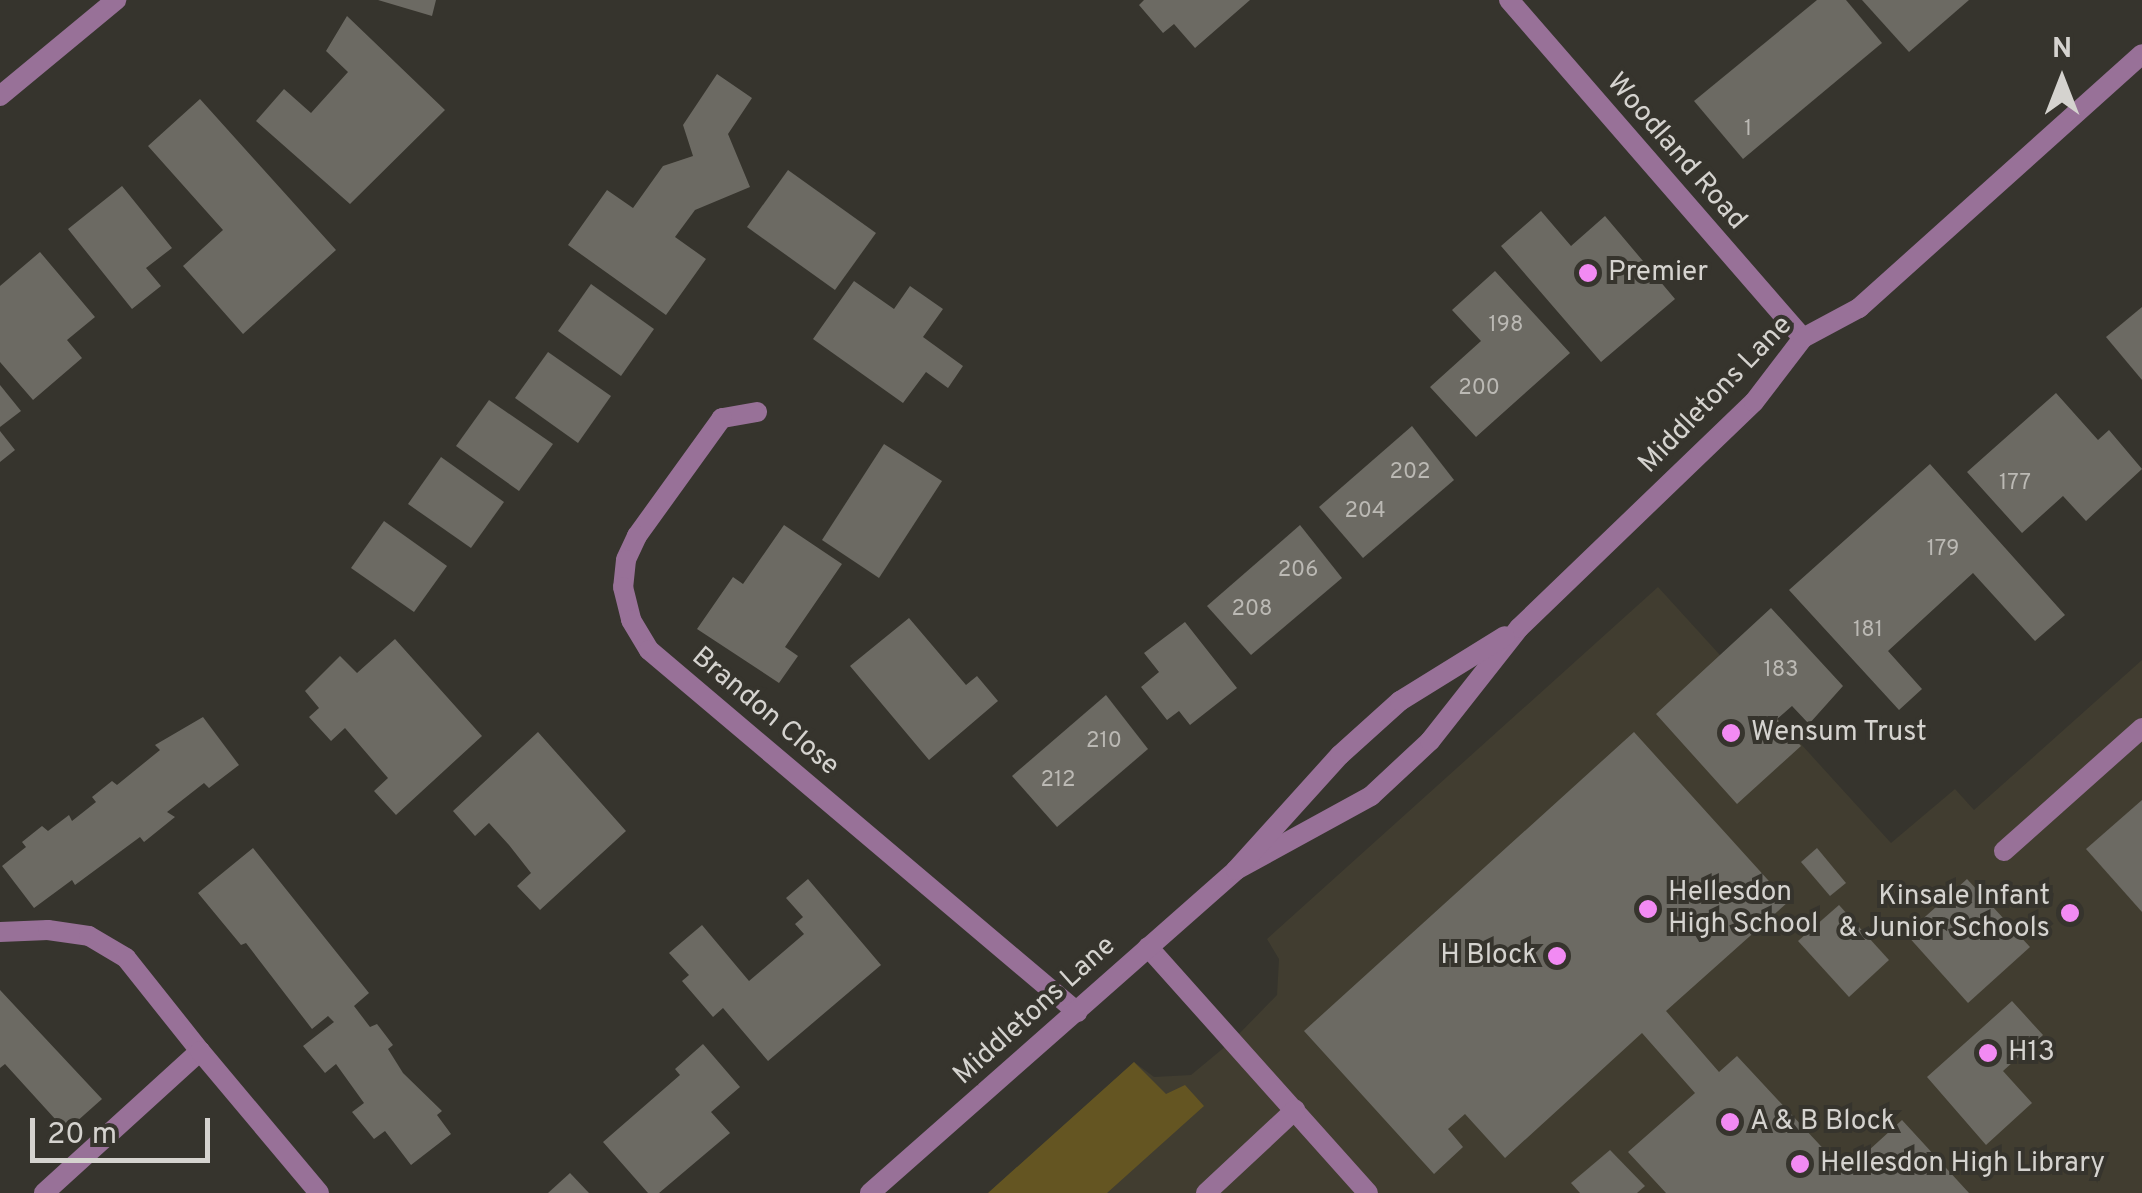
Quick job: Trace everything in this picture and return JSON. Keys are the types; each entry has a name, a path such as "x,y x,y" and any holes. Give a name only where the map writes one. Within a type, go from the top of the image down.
{"street":[{"path":"0,96 116,0"},
{"name":"Woodland Road","path":"1510,0 1803,338"},
{"name":"Middletons Lane","path":"1236,870 1371,796 1430,741 1519,628 1754,402 1803,338 1858,308 2142,54"},
{"name":"Brandon Close","path":"758,412 722,418 637,536 626,560 623,586 631,620 650,650 1077,1012"},
{"name":"Middletons Lane","path":"870,1193 1236,870 1340,755 1400,702 1519,628"},
{"path":"2004,851 2142,728"},
{"path":"0,932 48,930 89,936 126,958 319,1193"},
{"path":"1148,947 1368,1193"},
{"path":"44,1193 200,1051"},
{"path":"1206,1193 1294,1110"}],"shaded area":[{"name":"Hellesdon High School","path":"1658,587 1891,843 1955,789 1974,810 2142,660 2142,1193 988,1193 1134,1062 1154,1077 1191,1075 1232,1041 1277,995 1279,959 1267,939"},
{"path":"1134,1062 1166,1094 1185,1085 1204,1106 1107,1193 988,1193"}],"building":[{"path":"378,0 436,0 432,16"},
{"path":"1144,0 1250,0 1195,48 1174,24 1163,33 1139,5"},
{"path":"1817,0 1846,0 1882,43 1743,159 1694,101"},
{"path":"1862,0 1969,0 1909,52"},
{"path":"347,16 445,110 350,204 256,121 284,89 311,113 348,72 326,51"},
{"path":"717,74 752,98 728,134 750,187 695,210 675,237 706,259 666,315 568,245 607,190 633,208 663,166 693,156 683,125"},
{"path":"200,99 336,250 243,334 183,266 223,230 148,146"},
{"path":"788,170 876,233 835,290 747,227"},
{"path":"122,186 172,248 146,268 161,286 132,309 68,229"},
{"name":"Premier","path":"1541,211 1571,246 1605,216 1675,299 1601,362 1501,246"},
{"path":"40,252 95,317 67,340 82,358 33,400 0,362 0,286"},
{"path":"1495,271 1570,353 1476,437 1430,387 1481,341 1452,310"},
{"path":"854,281 894,309 910,286 943,309 923,337 963,366 948,388 926,372 903,403 813,339"},
{"path":"591,284 654,329 621,376 558,331"},
{"path":"2142,307 2142,380 2106,337"},
{"path":"548,352 611,396 578,443 515,398"},
{"path":"0,385 21,411 0,427"},
{"path":"2056,393 2098,440 2109,430 2142,469 2086,521 2063,496 2022,533 1967,472"},
{"path":"489,400 553,444 519,491 456,446"},
{"path":"1412,426 1454,480 1363,558 1319,507"},
{"path":"0,431 15,450 0,462"},
{"path":"884,444 942,481 879,578 822,540"},
{"path":"441,457 504,502 471,548 408,504"},
{"path":"1930,464 2065,615 2035,641 1973,573 1888,651 1922,689 1899,710 1789,590"},
{"path":"384,521 447,566 414,612 351,568"},
{"path":"784,525 842,564 785,647 798,656 779,683 697,629 733,577 743,584"},
{"path":"1300,525 1342,578 1251,655 1207,606"},
{"path":"1771,608 1843,686 1809,724 1792,706 1777,719 1801,746 1737,804 1656,714"},
{"path":"909,618 966,685 977,676 998,701 929,760 850,666"},
{"path":"1185,622 1237,688 1190,725 1179,711 1167,720 1141,687 1159,672 1144,653"},
{"path":"395,639 482,736 396,815 374,791 388,778 345,728 331,741 309,717 319,708 305,691 340,656 357,673"},
{"path":"1106,695 1148,749 1057,827 1012,776"},
{"path":"203,717 239,765 209,788 204,783 167,812 175,817 144,842 140,837 75,885 72,880 34,908 2,866 26,847 22,842 42,826 48,831 69,815 72,821 96,802 92,797 112,781 117,785 160,750 155,745"},
{"path":"538,732 626,831 540,910 517,886 531,873 509,845 489,823 475,836 453,811"},
{"name":"H Block","path":"1634,732 1788,902 1666,1011 1719,1072 1737,1056 1845,1172 1902,1120 1969,1193 1666,1193 1628,1152 1695,1093 1642,1033 1505,1158 1465,1114 1448,1129 1463,1147 1434,1174 1304,1031"},
{"path":"2142,800 2142,912 2086,849"},
{"path":"253,848 369,993 354,1006 370,1027 377,1024 393,1045 388,1049 403,1073 442,1111 437,1115 451,1134 411,1165 385,1131 374,1139 352,1112 364,1103 336,1064 325,1073 303,1046 334,1022 328,1016 312,1029 246,943 241,945 198,893"},
{"path":"1817,848 1846,883 1830,896 1801,862"},
{"path":"808,879 881,965 768,1061 723,1008 713,1017 682,981 689,975 669,953 702,925 749,981 804,934 795,924 803,917 786,898"},
{"path":"1967,879 2030,947 1968,1003 1906,934"},
{"path":"1839,905 1889,960 1849,997 1798,941"},
{"path":"0,990 102,1099 66,1131 5,1064 0,1068"},
{"name":"H13","path":"2012,1001 2043,1035 2003,1071 2032,1103 1986,1145 1927,1077"},
{"path":"703,1044 740,1087 711,1112 730,1133 659,1193 648,1193 603,1142 680,1075 675,1069"},
{"path":"1610,1150 1645,1186 1637,1193 1580,1193 1571,1183"},
{"path":"570,1173 589,1193 548,1193"}],"place":[{"name":"Premier","path":"1588,273"},
{"name":"Wensum Trust","path":"1731,733"},
{"name":"Hellesdon High School","path":"1648,909"},
{"name":"Kinsale Infant & Junior Schools","path":"2070,913"},
{"name":"H Block","path":"1557,956"},
{"name":"H13","path":"1988,1053"},
{"name":"A & B Block","path":"1730,1122"},
{"name":"Hellesdon High Library","path":"1800,1164"}]}
